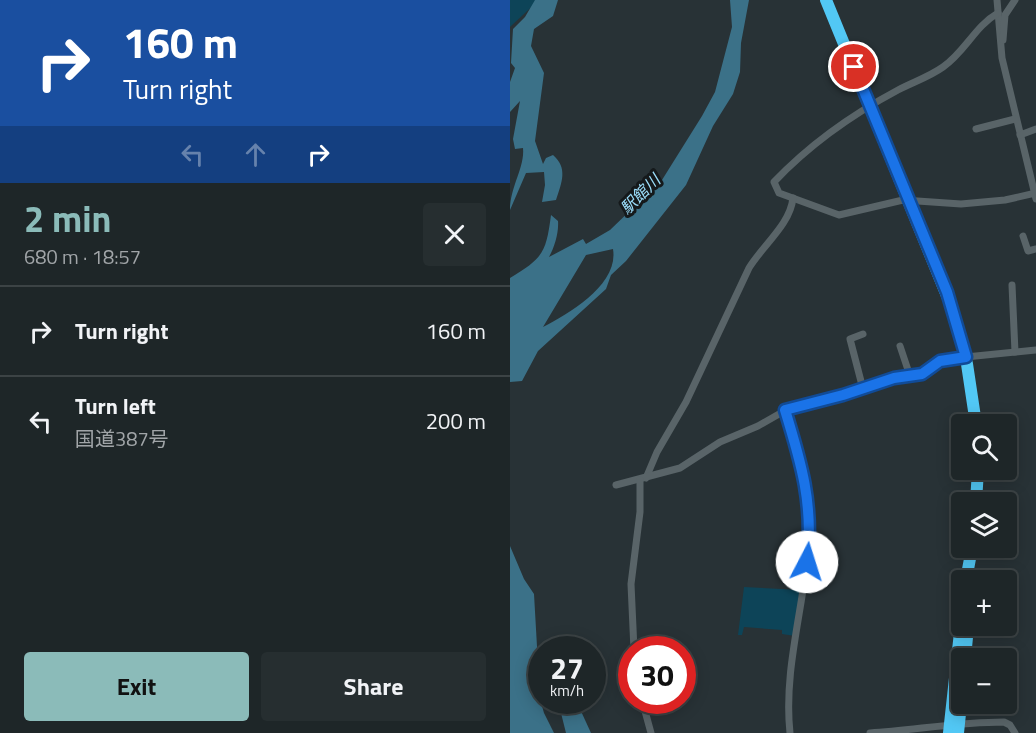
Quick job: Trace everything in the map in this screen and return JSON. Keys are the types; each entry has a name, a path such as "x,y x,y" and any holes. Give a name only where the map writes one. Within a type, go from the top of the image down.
{"highway":[{"path":"826,0 947,292 966,357 975,414"},
{"path":"954,728 960,636"}],"street":[{"path":"997,0 998,11 1002,57 1036,195 962,204 909,200 839,215 777,191 774,182 817,143 870,106 946,66 998,11"},
{"path":"1002,57 1005,15 1015,0"},
{"path":"976,129 1016,119"},
{"path":"1020,135 1036,129"},
{"path":"633,636 631,584 643,479 690,392 749,268 760,250 788,217 793,198"},
{"path":"1023,236 1028,251 1036,249"},
{"path":"1012,285 1015,352"},
{"path":"863,334 850,339 863,389"},
{"path":"900,346 910,376"},
{"path":"616,485 643,479 687,464 720,442 758,426 785,410 863,389 894,378 926,373 940,361 1036,351"},
{"path":"785,410 804,470 809,524 808,554 792,667 790,733"},
{"path":"646,714 651,733"},
{"path":"870,733 916,732 1004,722 1010,725 1014,733"}],"shaded area":[{"path":"510,0 539,0 510,27"},
{"path":"535,0 558,0 553,16 534,29 531,46 544,73 535,141 543,164 546,158 553,155 561,165 562,176 556,200 542,202 545,185 544,172 526,173 510,210 512,193 523,155 523,148 515,149 513,139 520,101 510,112 510,82 515,68 511,63 513,29 525,17"},
{"path":"730,0 749,0 741,43 740,72 733,94 713,126 686,185 626,261 611,275 606,289 538,351 522,381 510,382 510,278 530,265 541,253 545,246 551,215 558,221 558,226 556,240 549,257 583,239 586,244 610,230 662,180 715,92 732,27","holes":["613,249 613,262 601,285 590,296 566,314 543,327 586,255"]},
{"path":"510,546 524,579 534,594 536,636 528,636 528,714 544,714 554,733 510,733"},
{"path":"744,587 800,590 795,636 782,634 782,630 744,627 742,635 738,635"},
{"path":"561,714 582,714 591,733 566,733"}],"route":[{"path":"807,562 809,524 805,477 801,457 785,410 800,404 843,395 894,378 922,374 940,361 966,357 947,292 854,67"}],"water label":[{"name":"駅館川","path":"640,194"}]}
